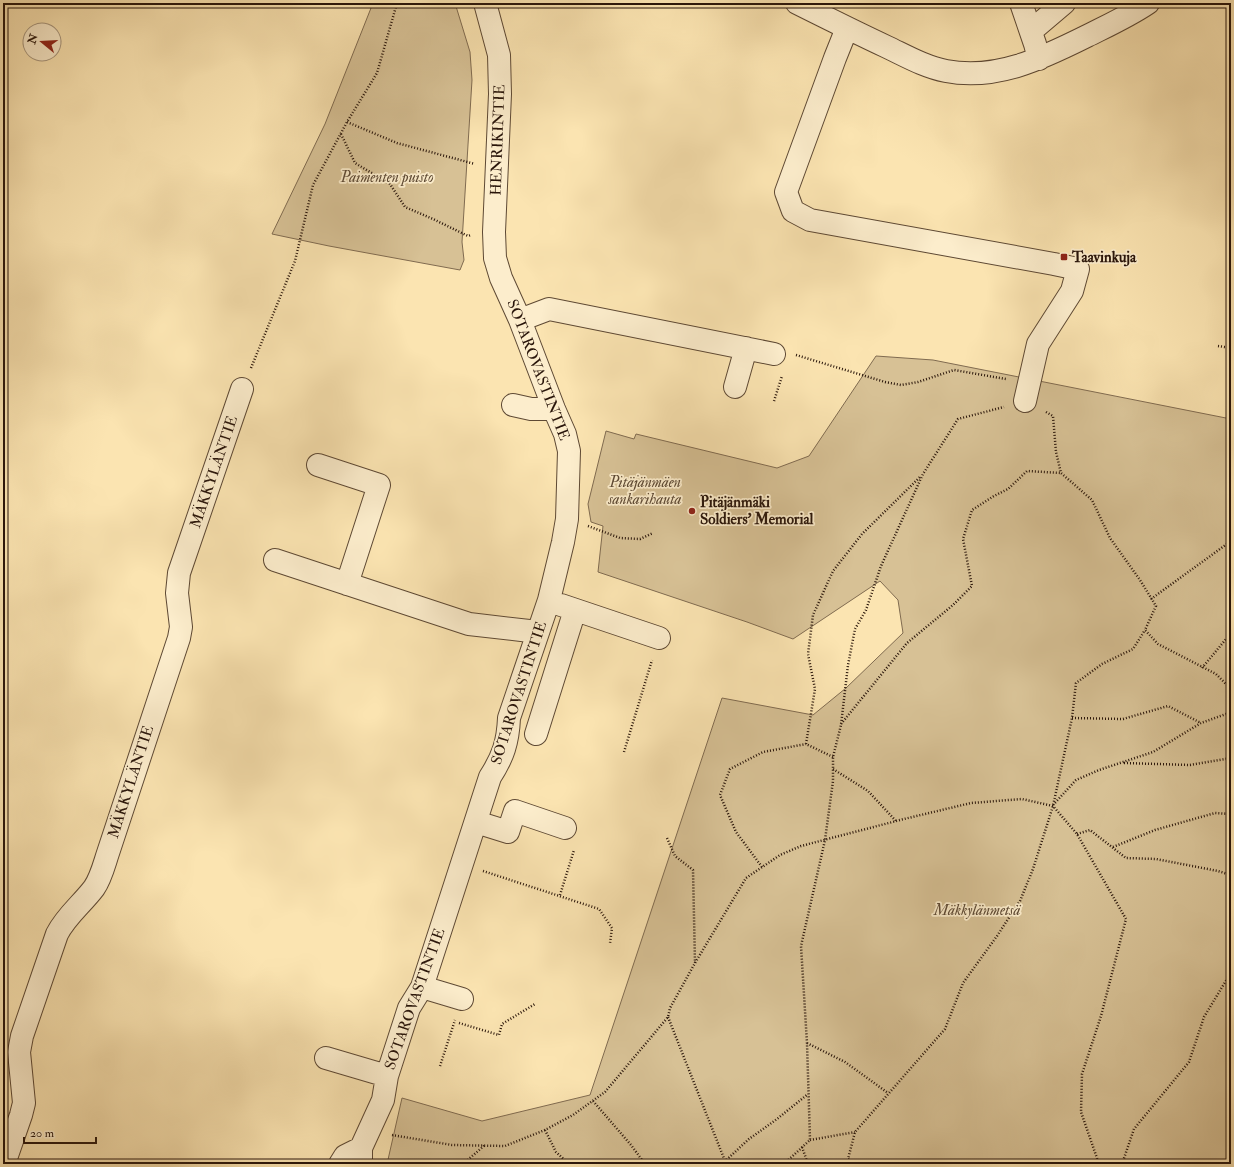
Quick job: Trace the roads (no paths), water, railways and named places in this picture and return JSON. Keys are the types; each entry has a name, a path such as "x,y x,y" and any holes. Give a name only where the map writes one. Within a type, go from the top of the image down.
{"street":[{"name":"HENRIKINTIE","path":"484,3 499,55 500,94 494,232 495,258 501,278"},
{"path":"798,3 910,58 946,71 977,73 1003,70 1027,64 1107,26 1148,3"},
{"path":"1021,3 1038,59"},
{"path":"1031,32 1064,3"},
{"path":"847,28 834,58 786,192 793,211 810,220 1078,269 1072,291 1038,344 1026,392"},
{"name":"SOTAROVASTINTIE","path":"364,1148 383,1100 387,1076 409,1008 422,987 490,777 500,761 508,735 509,718 549,600 567,519 569,451 565,434 520,320 501,278"},
{"path":"520,320 549,309 774,354"},
{"path":"735,387 746,348"},
{"name":"MÄKKYLÄNTIE","path":"4,1164 24,1104 19,1052 22,1036 57,934 63,923 94,888 106,860 179,638 181,626 177,593 179,573 242,389"},
{"path":"513,405 531,409 554,409"},
{"path":"318,465 379,485 347,584"},
{"path":"275,560 469,624 538,632"},
{"path":"549,600 659,638"},
{"path":"536,734 575,610"},
{"path":"476,822 508,832 515,810 570,836"},
{"path":"422,987 462,999"},
{"path":"326,1058 387,1076"},
{"path":"340,1164 345,1156 364,1148"}],"place":[{"name":"Taavinkuja","path":"1064,257"},
{"name":"Pitäjänmäki Soldiers' Memorial","path":"692,511"}],"park label":[{"name":"Paimenten puisto","path":"387,177"},
{"name":"Pitäjänmäen sankarihauta","path":"645,490"},
{"name":"Mäkkylänmetsä","path":"977,910"}]}
